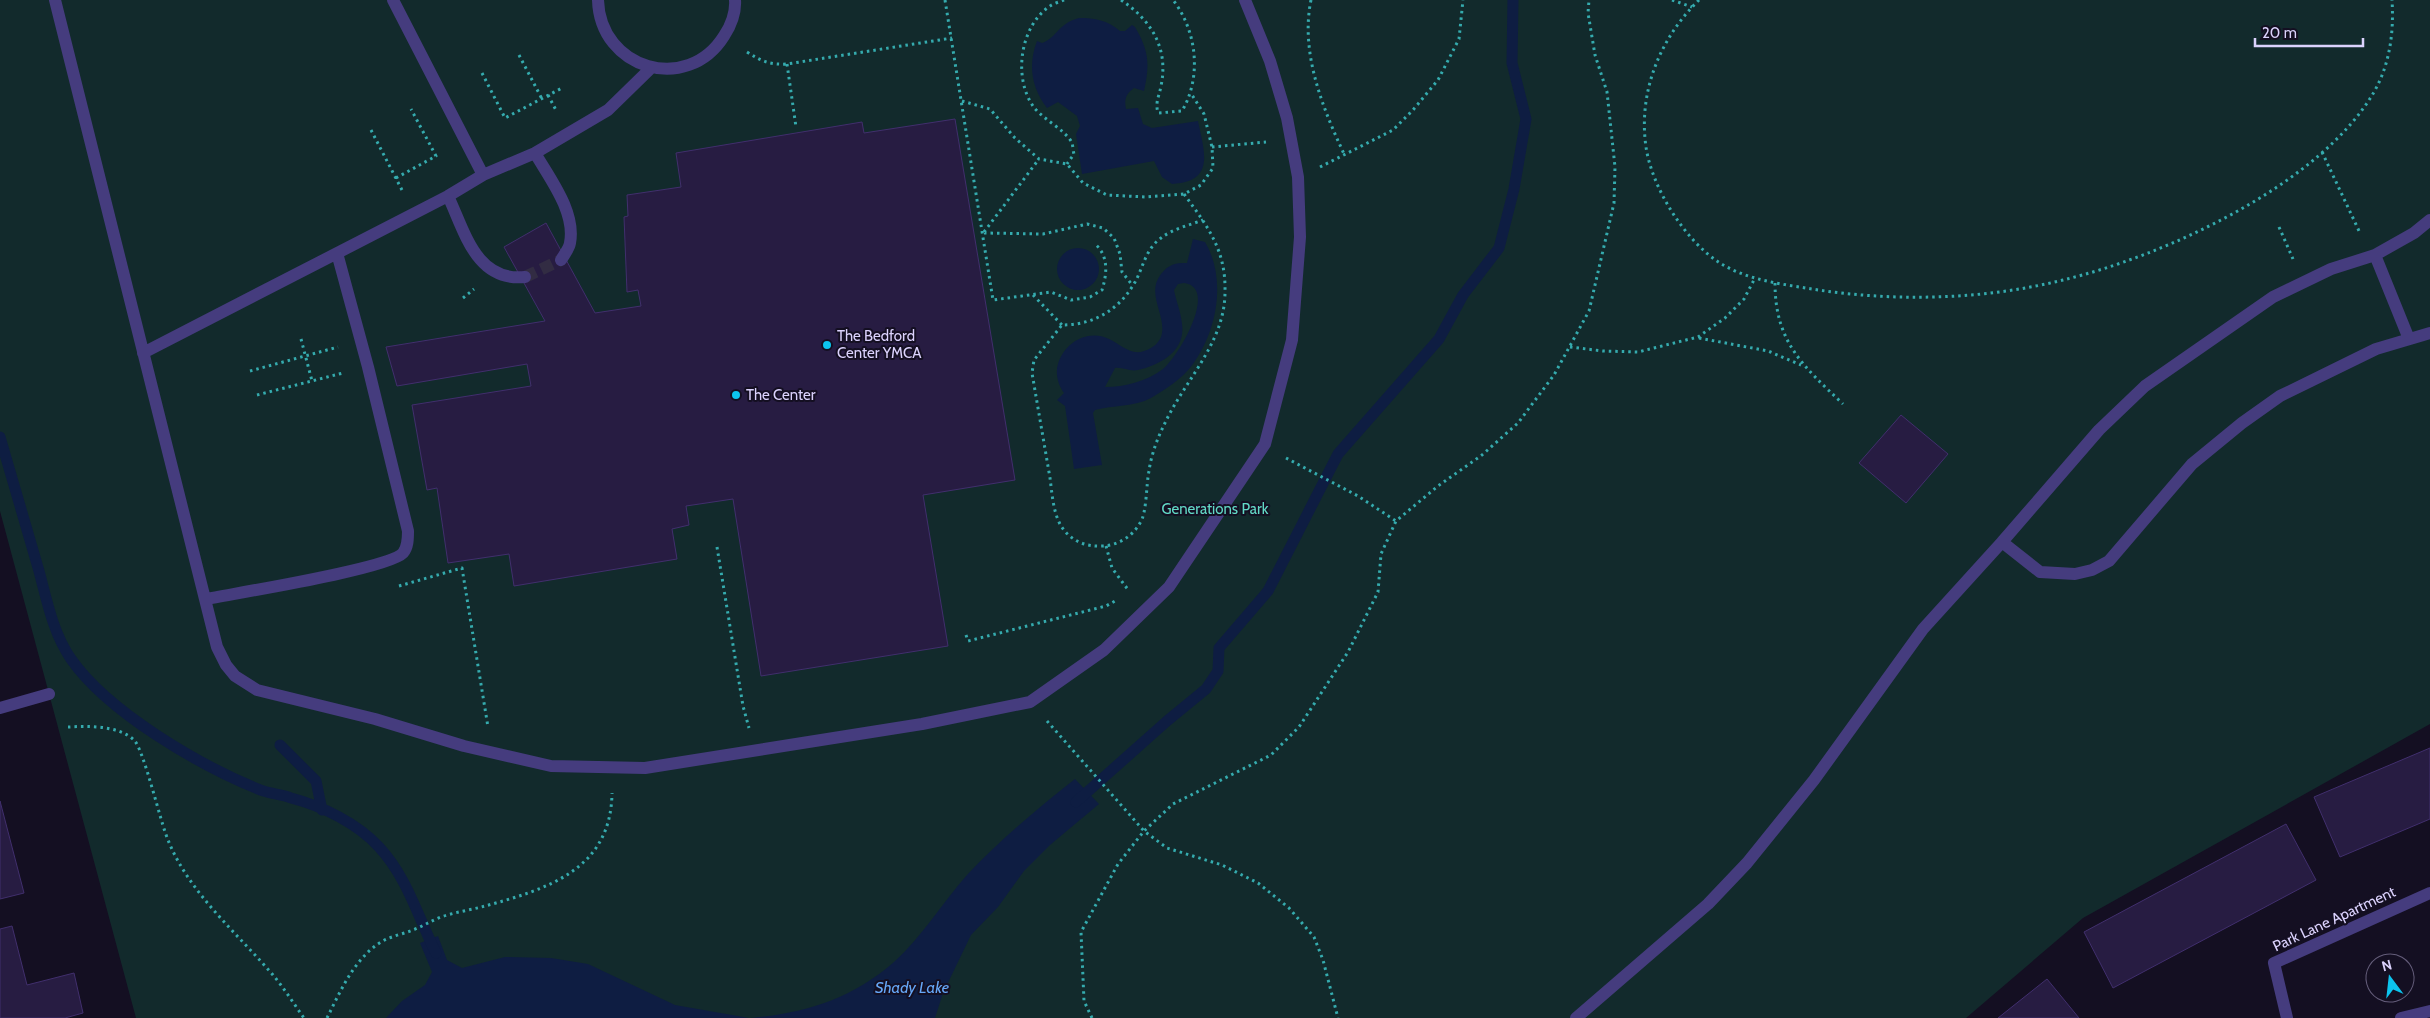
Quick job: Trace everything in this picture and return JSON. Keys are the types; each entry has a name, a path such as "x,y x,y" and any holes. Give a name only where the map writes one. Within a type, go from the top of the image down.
{"street":[{"path":"55,0 206,598 216,647 226,665 235,676 257,690 492,752 551,766 645,768 922,724 1030,702 1104,650 1169,587 1265,444 1292,340 1300,237 1298,177 1287,118 1270,61 1245,0"},
{"path":"393,0 483,175"},
{"path":"598,0 599,14 605,32 616,48 632,61 651,68 674,69 698,62 717,48 730,28 735,0"},
{"path":"144,353 448,196 483,175 535,153 608,110 651,68"},
{"path":"535,153 568,215 571,230 570,245 560,260"},
{"path":"448,196 478,258 489,270 503,276 514,278 526,277"},
{"path":"1576,1018 1701,910 1748,863 1814,780 1846,733 1923,629 2002,542 2099,430 2145,386 2273,297 2330,269 2375,255 2414,233 2430,220"},
{"path":"206,598 308,580 386,562 403,554 408,544 408,531 337,253"},
{"path":"2375,255 2409,339"},
{"path":"2002,542 2040,572 2075,574 2092,570 2108,561 2192,464 2242,422 2280,396 2376,349 2430,333"},
{"path":"0,708 49,694"},
{"name":"Park Lane Apartment","path":"2287,1018 2274,963 2430,893"},
{"path":"2401,1018 2430,1011"}],"path":[{"path":"945,0 984,233 993,300 1051,292 1071,300 1090,297 1102,290 1107,276 1105,259 1095,244"},
{"path":"1064,0 1050,6 1032,24 1023,47 1022,70 1025,90 1033,106 1072,142 1074,154 1067,164"},
{"path":"1121,0 1139,12 1154,30 1162,57 1162,86 1156,103 1158,113 1182,112 1192,95 1194,47 1189,29 1173,0"},
{"path":"1311,0 1309,13 1310,44 1317,82 1325,112 1345,156"},
{"path":"1298,177 1345,156 1367,142 1393,130 1414,110 1438,80 1459,39 1463,0"},
{"path":"1092,1018 1084,1001 1082,932 1118,864 1144,831 1173,804 1271,755 1298,727 1348,652 1378,592 1381,554 1396,521 1438,486 1482,455 1518,423 1554,375 1589,310 1614,203 1615,167 1607,92 1595,55 1588,12 1589,0"},
{"path":"1672,0 1692,7"},
{"path":"1699,0 1665,41 1655,67 1646,100 1644,132 1648,161 1659,189 1676,217 1696,241 1720,263 1755,278 1831,292 1893,296 2001,291 2063,281 2126,262 2204,229 2289,180 2322,152 2362,112 2375,90 2385,68 2391,41 2392,0"},
{"path":"747,52 760,61 772,64 787,64 952,38"},
{"path":"518,55 542,98"},
{"path":"787,64 796,127"},
{"path":"482,73 505,118 562,88"},
{"path":"548,95 560,117"},
{"path":"962,101 990,109 1010,132 1039,159 1067,164 1083,183 1108,195 1146,197 1184,194 1201,185 1213,168 1212,147 1204,114 1192,95"},
{"path":"396,178 436,156 411,109"},
{"path":"371,130 407,199"},
{"path":"1212,147 1270,142"},
{"path":"2322,152 2358,231 2375,255"},
{"path":"984,233 1039,159"},
{"path":"1062,325 1034,360 1032,373 1056,515 1065,531 1080,544 1106,546 1120,542 1132,534 1141,522 1149,470 1164,425 1216,338 1224,313 1224,268 1219,247 1203,220 1184,194"},
{"path":"1032,295 1062,325 1075,325 1094,320 1113,309 1133,286 1143,260 1160,238 1203,220"},
{"path":"984,233 1043,234 1087,224 1103,228 1114,238 1120,254 1122,272 1133,286"},
{"path":"2279,228 2303,283"},
{"path":"1570,347 1603,351 1638,352 1698,337 1724,318 1744,299 1755,278"},
{"path":"1775,283 1775,301 1790,344 1802,365 1843,404"},
{"path":"463,298 474,289"},
{"path":"1698,337 1768,351 1802,365"},
{"path":"301,339 312,381"},
{"path":"250,371 360,341"},
{"path":"256,395 344,373"},
{"path":"1288,460 1358,496 1396,521"},
{"path":"1106,546 1112,568 1122,583"},
{"path":"717,547 743,706 755,750"},
{"path":"391,588 462,568 492,752"},
{"path":"966,635 968,641 1106,606 1130,592"},
{"path":"1030,702 1144,831 1167,848 1222,865 1258,882 1290,908 1314,937 1323,960 1338,1018"},
{"path":"68,728 91,726 120,732 134,740 142,755 169,842 188,876 220,918 274,976 304,1018"},
{"path":"327,1018 343,986 363,956 383,941 442,917 542,887 562,879 584,864 600,842 612,807 612,767"}],"green space":[{"name":"Generations Park","path":"0,0 2430,0 2430,724 2083,918 1966,1018 136,1018 0,511"}],"water":[{"path":"1079,18 1101,20 1120,31 1125,31 1132,25 1135,27 1146,51 1147,73 1144,91 1134,88 1131,90 1126,97 1126,109 1138,108 1143,124 1152,128 1198,121 1203,143 1204,163 1201,171 1195,178 1186,182 1172,184 1162,177 1154,161 1082,174 1076,134 1080,126 1077,116 1058,102 1047,108 1034,84 1032,67 1037,41 1042,43 1047,41 1066,24"},
{"path":"1193,239 1205,242 1216,272 1217,288 1213,321 1201,351 1193,364 1179,379 1151,398 1138,403 1095,410 1093,413 1102,465 1074,469 1065,406 1057,400 1064,393 1057,375 1061,356 1078,339 1093,336 1109,339 1135,352 1153,347 1160,339 1162,333 1155,288 1157,281 1161,274 1170,266 1187,263","holes":["1184,283 1194,287 1198,296 1193,323 1170,362 1163,369 1143,380 1120,386 1105,387 1115,368 1129,370 1146,368 1163,360 1176,349 1182,334 1182,324 1174,290 1178,284"]},
{"path":"1078,248 1093,254 1099,269 1093,284 1078,290 1063,284 1057,269 1063,254"},
{"name":"Shady Lake","path":"1075,779 1099,804 1050,845 1024,871 998,907 971,935 943,993 935,1018 751,1018 809,1008 827,1002 862,986 878,975 914,942 967,875 993,849"},
{"path":"438,936 447,960 462,968 505,957 551,958 588,964 675,1005 749,1018 386,1018 402,1001 425,985 432,972 420,943"}],"building":[{"name":"The Center","path":"955,119 1015,480 923,495 948,646 761,676 733,499 686,506 689,525 672,529 677,559 514,586 509,554 448,563 437,488 427,490 412,405 531,386 527,364 397,386 386,347 545,321 504,247 546,223 595,313 641,306 638,290 627,292 624,217 628,216 627,195 681,187 676,153 862,122 864,133"},
{"path":"1901,415 1948,454 1906,503 1859,463"},
{"path":"2430,748 2430,819 2340,857 2314,797"},
{"path":"0,801 24,893 0,899"},
{"path":"2286,824 2316,880 2113,988 2084,932"},
{"path":"12,926 27,985 74,973 83,1013 65,1018 0,1018 0,929"},
{"path":"2047,979 2079,1018 1998,1018"}],"waterway":[{"path":"1076,802 1206,689 1218,671 1219,648 1268,591 1338,454 1439,339 1463,295 1499,248 1514,189 1526,119 1512,63 1513,0"},
{"path":"0,437 55,628 71,659 87,679 131,717 156,735 209,766 262,791 303,801 327,811 360,830 379,847 397,871 405,884 436,953"},
{"path":"280,745 316,781 322,810"}],"tunnel":[{"path":"525,277 561,260"}],"place":[{"name":"The Bedford Center YMCA","path":"827,345"},
{"name":"The Center","path":"736,395"}]}
